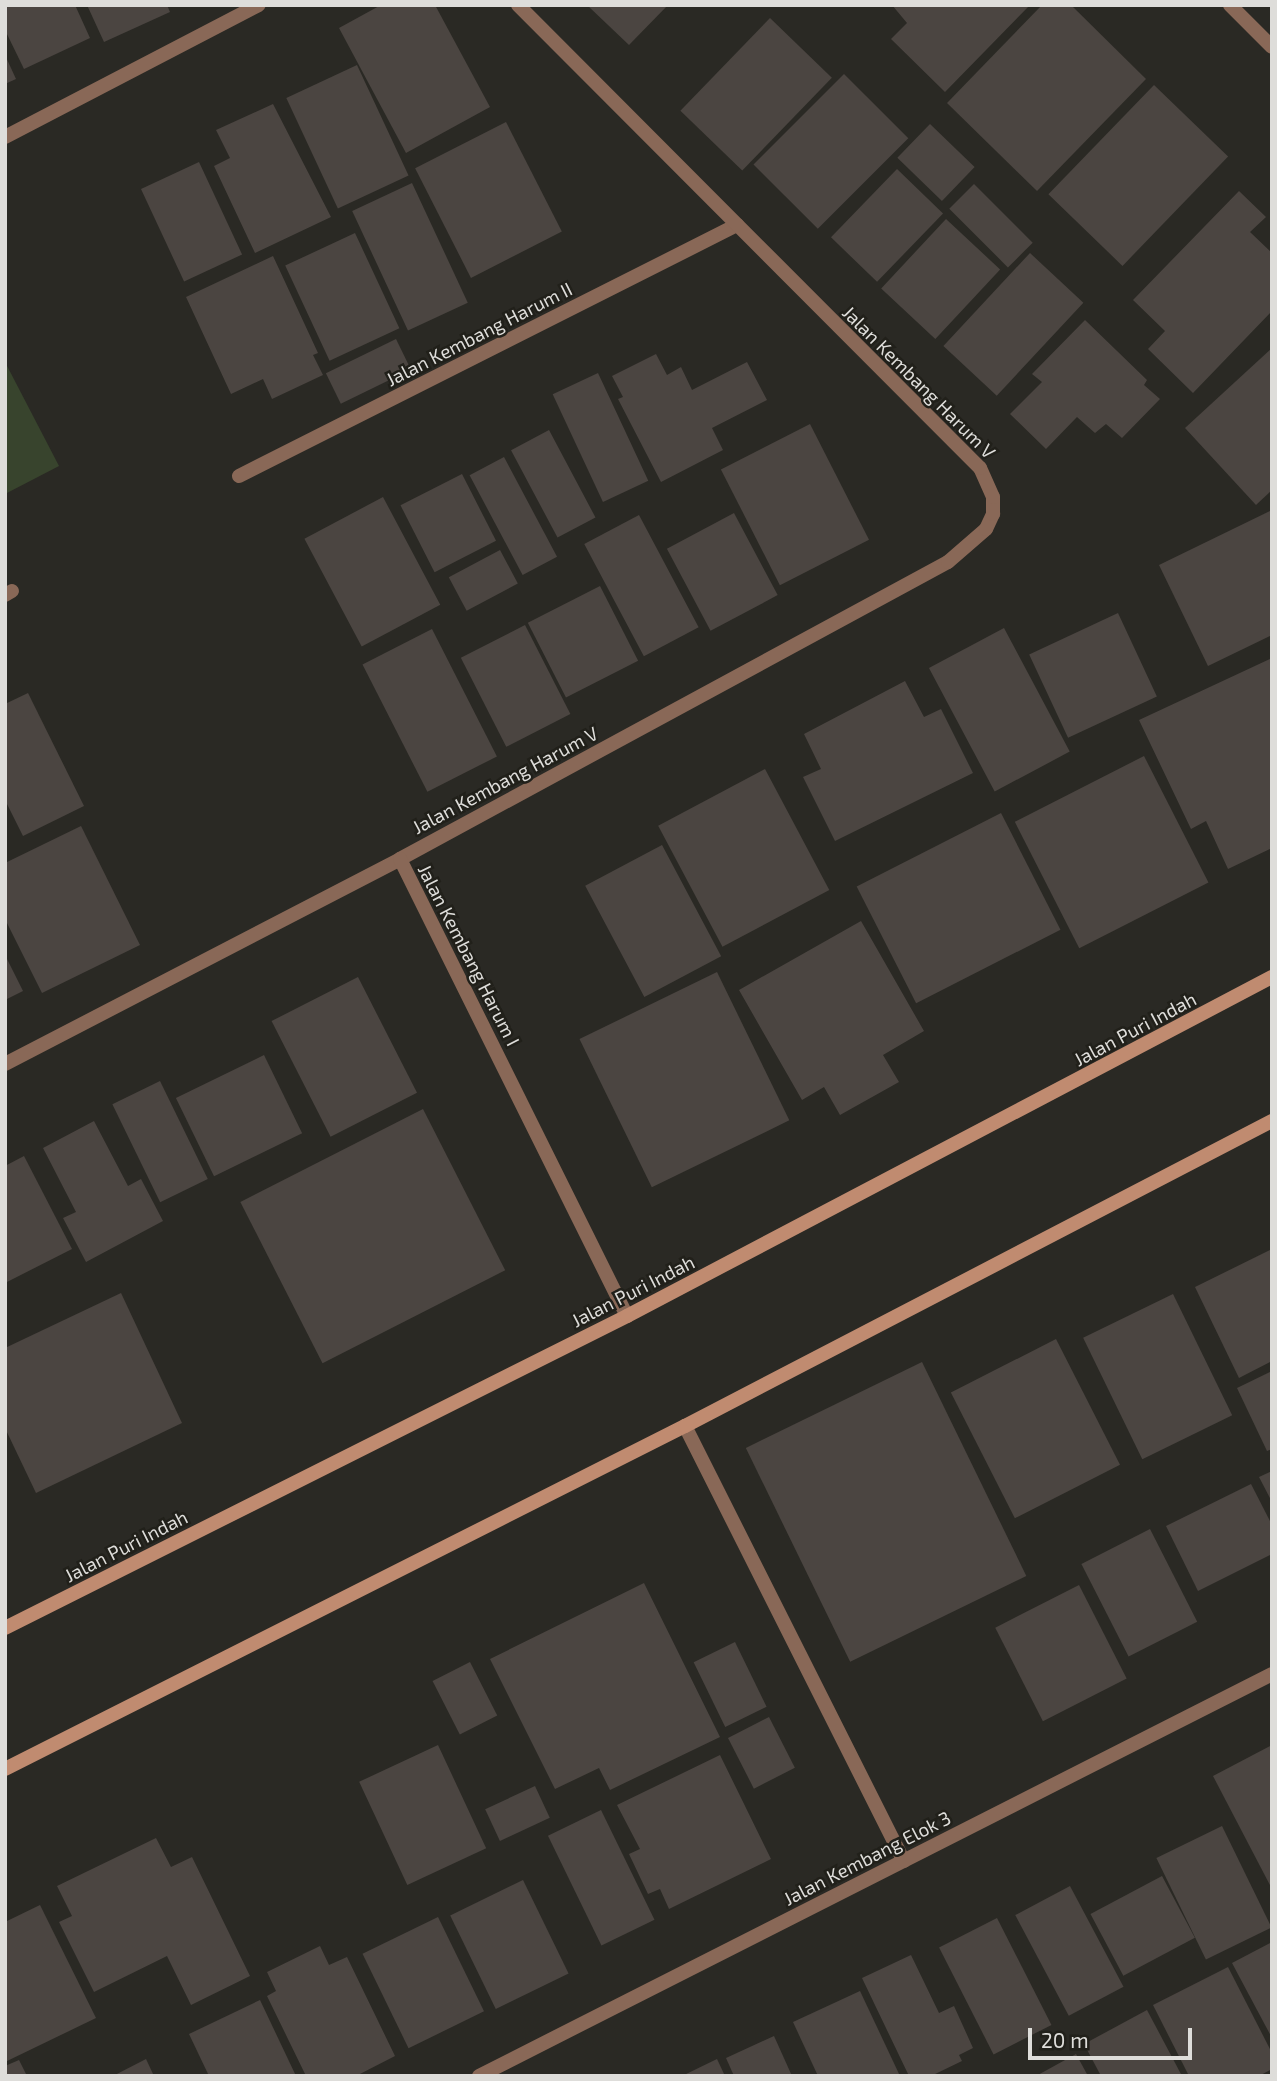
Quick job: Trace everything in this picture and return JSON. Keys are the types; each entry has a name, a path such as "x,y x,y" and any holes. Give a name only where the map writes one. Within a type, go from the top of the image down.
{"main road":[{"name":"Jalan Puri Indah","path":"5,1628 627,1316 1272,977"},
{"path":"5,1769 685,1426 1272,1121"}],"street":[{"path":"5,137 259,5"},
{"name":"Jalan Kembang Harum V","path":"400,859 948,562 986,530 993,497 980,468 519,5"},
{"path":"1230,5 1272,47"},
{"name":"Jalan Kembang Harum II","path":"239,476 737,225"},
{"name":"Jalan Kembang Harum I","path":"5,1064 400,859 627,1316"},
{"path":"685,1426 904,1861"},
{"name":"Jalan Kembang Elok 3","path":"479,2076 1272,1674"}],"green space":[{"path":"5,362 59,466 5,494"}],"building":[{"path":"5,5 75,5 90,38 24,69 5,30"},
{"path":"87,5 167,5 170,12 104,42"},
{"path":"381,5 435,5 490,107 406,153 339,28"},
{"path":"587,5 668,5 629,45"},
{"path":"892,5 1030,5 945,92 891,39 907,23"},
{"path":"1042,5 1071,5 1146,79 1037,191 947,103"},
{"path":"770,18 832,78 742,171 680,111"},
{"path":"5,55 16,79 5,84"},
{"path":"357,65 409,176 338,209 286,98"},
{"path":"844,74 908,138 818,229 753,165"},
{"path":"1154,85 1228,157 1123,266 1048,194"},
{"path":"273,104 331,217 255,253 214,166 230,158 216,130"},
{"path":"506,122 562,232 471,278 415,168"},
{"path":"930,124 975,167 942,201 897,158"},
{"path":"199,162 242,254 184,281 141,189"},
{"path":"897,169 943,213 877,282 831,237"},
{"path":"412,183 468,303 408,331 352,211"},
{"path":"974,184 1033,243 1008,267 949,209"},
{"path":"1239,191 1266,217 1250,232 1272,253 1272,311 1193,393 1148,349 1165,331 1133,300"},
{"path":"946,219 1000,269 935,339 881,288"},
{"path":"355,233 399,328 330,361 285,266"},
{"path":"1030,253 1083,303 997,396 943,346"},
{"path":"273,256 318,353 313,355 323,375 272,399 263,379 231,394 186,297"},
{"path":"1085,320 1147,380 1144,385 1160,399 1122,438 1106,424 1095,433 1077,417 1046,449 1010,414 1042,382 1032,374"},
{"path":"396,339 411,370 341,404 326,373"},
{"path":"1272,348 1272,490 1256,505 1185,428"},
{"path":"656,354 667,375 681,367 692,390 747,362 767,400 712,428 723,450 661,482 618,399 623,397 612,376"},
{"path":"598,373 648,481 603,502 553,394"},
{"path":"810,424 869,540 780,585 721,469"},
{"path":"549,430 595,517 558,538 511,450"},
{"path":"504,457 557,557 523,575 470,475"},
{"path":"462,474 496,541 435,572 401,505"},
{"path":"383,497 440,605 362,647 304,539"},
{"path":"1272,510 1272,635 1208,666 1159,565"},
{"path":"734,513 778,595 711,631 667,549"},
{"path":"639,515 699,627 644,656 584,544"},
{"path":"500,550 518,584 467,611 449,577"},
{"path":"600,586 638,661 566,698 528,623"},
{"path":"1118,613 1157,696 1068,738 1029,654"},
{"path":"525,625 570,714 506,747 461,658"},
{"path":"1004,628 1070,752 995,792 929,668"},
{"path":"432,629 497,756 427,792 363,664"},
{"path":"1272,658 1272,848 1228,869 1206,821 1191,829 1139,720"},
{"path":"905,681 924,717 941,709 973,773 835,841 803,777 821,769 804,734"},
{"path":"28,693 84,806 23,836 5,800 5,704"},
{"path":"1144,756 1208,883 1079,948 1015,822"},
{"path":"765,769 829,890 722,947 658,826"},
{"path":"1001,813 1060,930 916,1003 857,887"},
{"path":"81,826 140,945 42,993 5,919 5,863"},
{"path":"662,845 721,956 644,997 585,886"},
{"path":"861,921 924,1031 883,1055 899,1082 840,1115 824,1087 802,1100 739,990"},
{"path":"5,955 23,991 5,1000"},
{"path":"717,972 789,1120 652,1187 579,1039"},
{"path":"358,977 417,1093 331,1137 272,1021"},
{"path":"264,1055 302,1133 214,1176 176,1098"},
{"path":"160,1081 208,1179 160,1202 112,1104"},
{"path":"423,1109 505,1270 323,1363 240,1202"},
{"path":"94,1121 128,1186 141,1179 163,1221 86,1262 63,1218 76,1212 43,1148"},
{"path":"24,1156 72,1249 5,1283 5,1166"},
{"path":"1272,1249 1272,1361 1239,1378 1195,1287"},
{"path":"121,1293 182,1423 36,1493 5,1428 5,1348"},
{"path":"1173,1294 1232,1415 1142,1459 1083,1338"},
{"path":"1056,1339 1120,1465 1015,1518 951,1393"},
{"path":"922,1362 1026,1576 850,1662 746,1448"},
{"path":"1272,1371 1272,1449 1267,1451 1237,1388"},
{"path":"1272,1471 1272,1502 1259,1477"},
{"path":"1251,1484 1272,1525 1272,1554 1198,1591 1166,1526"},
{"path":"1150,1529 1197,1622 1129,1657 1081,1564"},
{"path":"644,1583 720,1737 610,1790 599,1768 555,1789 490,1659"},
{"path":"1079,1585 1127,1679 1043,1721 995,1628"},
{"path":"735,1642 767,1707 725,1727 694,1662"},
{"path":"470,1662 497,1715 460,1735 433,1681"},
{"path":"769,1717 795,1768 754,1789 728,1738"},
{"path":"438,1745 486,1848 407,1885 359,1782"},
{"path":"1272,1745 1272,1889 1213,1776"},
{"path":"720,1755 771,1859 669,1909 660,1889 648,1894 629,1854 640,1849 617,1805"},
{"path":"535,1786 550,1818 500,1841 485,1809"},
{"path":"601,1810 654,1920 601,1946 548,1836"},
{"path":"1222,1826 1272,1928 1206,1960 1156,1858"},
{"path":"156,1838 171,1867 192,1857 250,1976 191,2005 167,1956 94,1992 59,1922 72,1916 57,1886"},
{"path":"1162,1876 1195,1938 1123,1976 1090,1914"},
{"path":"523,1880 569,1973 496,2009 450,1916"},
{"path":"1070,1886 1124,1987 1069,2016 1015,1915"},
{"path":"40,1905 96,2018 5,2062 5,1922"},
{"path":"438,1917 484,2011 409,2048 363,1954"},
{"path":"997,1918 1051,2025 994,2054 939,1948"},
{"path":"1272,1942 1272,2038 1232,1963"},
{"path":"320,1946 329,1965 347,1957 395,2056 356,2076 306,2076 267,1996 276,1991 267,1972"},
{"path":"911,1955 939,2013 954,2006 973,2048 959,2055 962,2061 931,2076 909,2076 862,1978"},
{"path":"1228,1967 1272,2053 1272,2069 1259,2076 1189,2076 1153,2005"},
{"path":"860,1991 900,2076 818,2076 793,2022"},
{"path":"260,2000 296,2076 209,2076 189,2034"},
{"path":"1147,2010 1182,2076 1101,2076 1084,2044"},
{"path":"774,2036 792,2076 734,2076 726,2058"},
{"path":"1076,2054 1088,2076 1036,2076"},
{"path":"146,2059 154,2076 113,2076"},
{"path":"717,2059 725,2076 682,2076"},
{"path":"19,2060 27,2076 5,2076 5,2066"}]}
